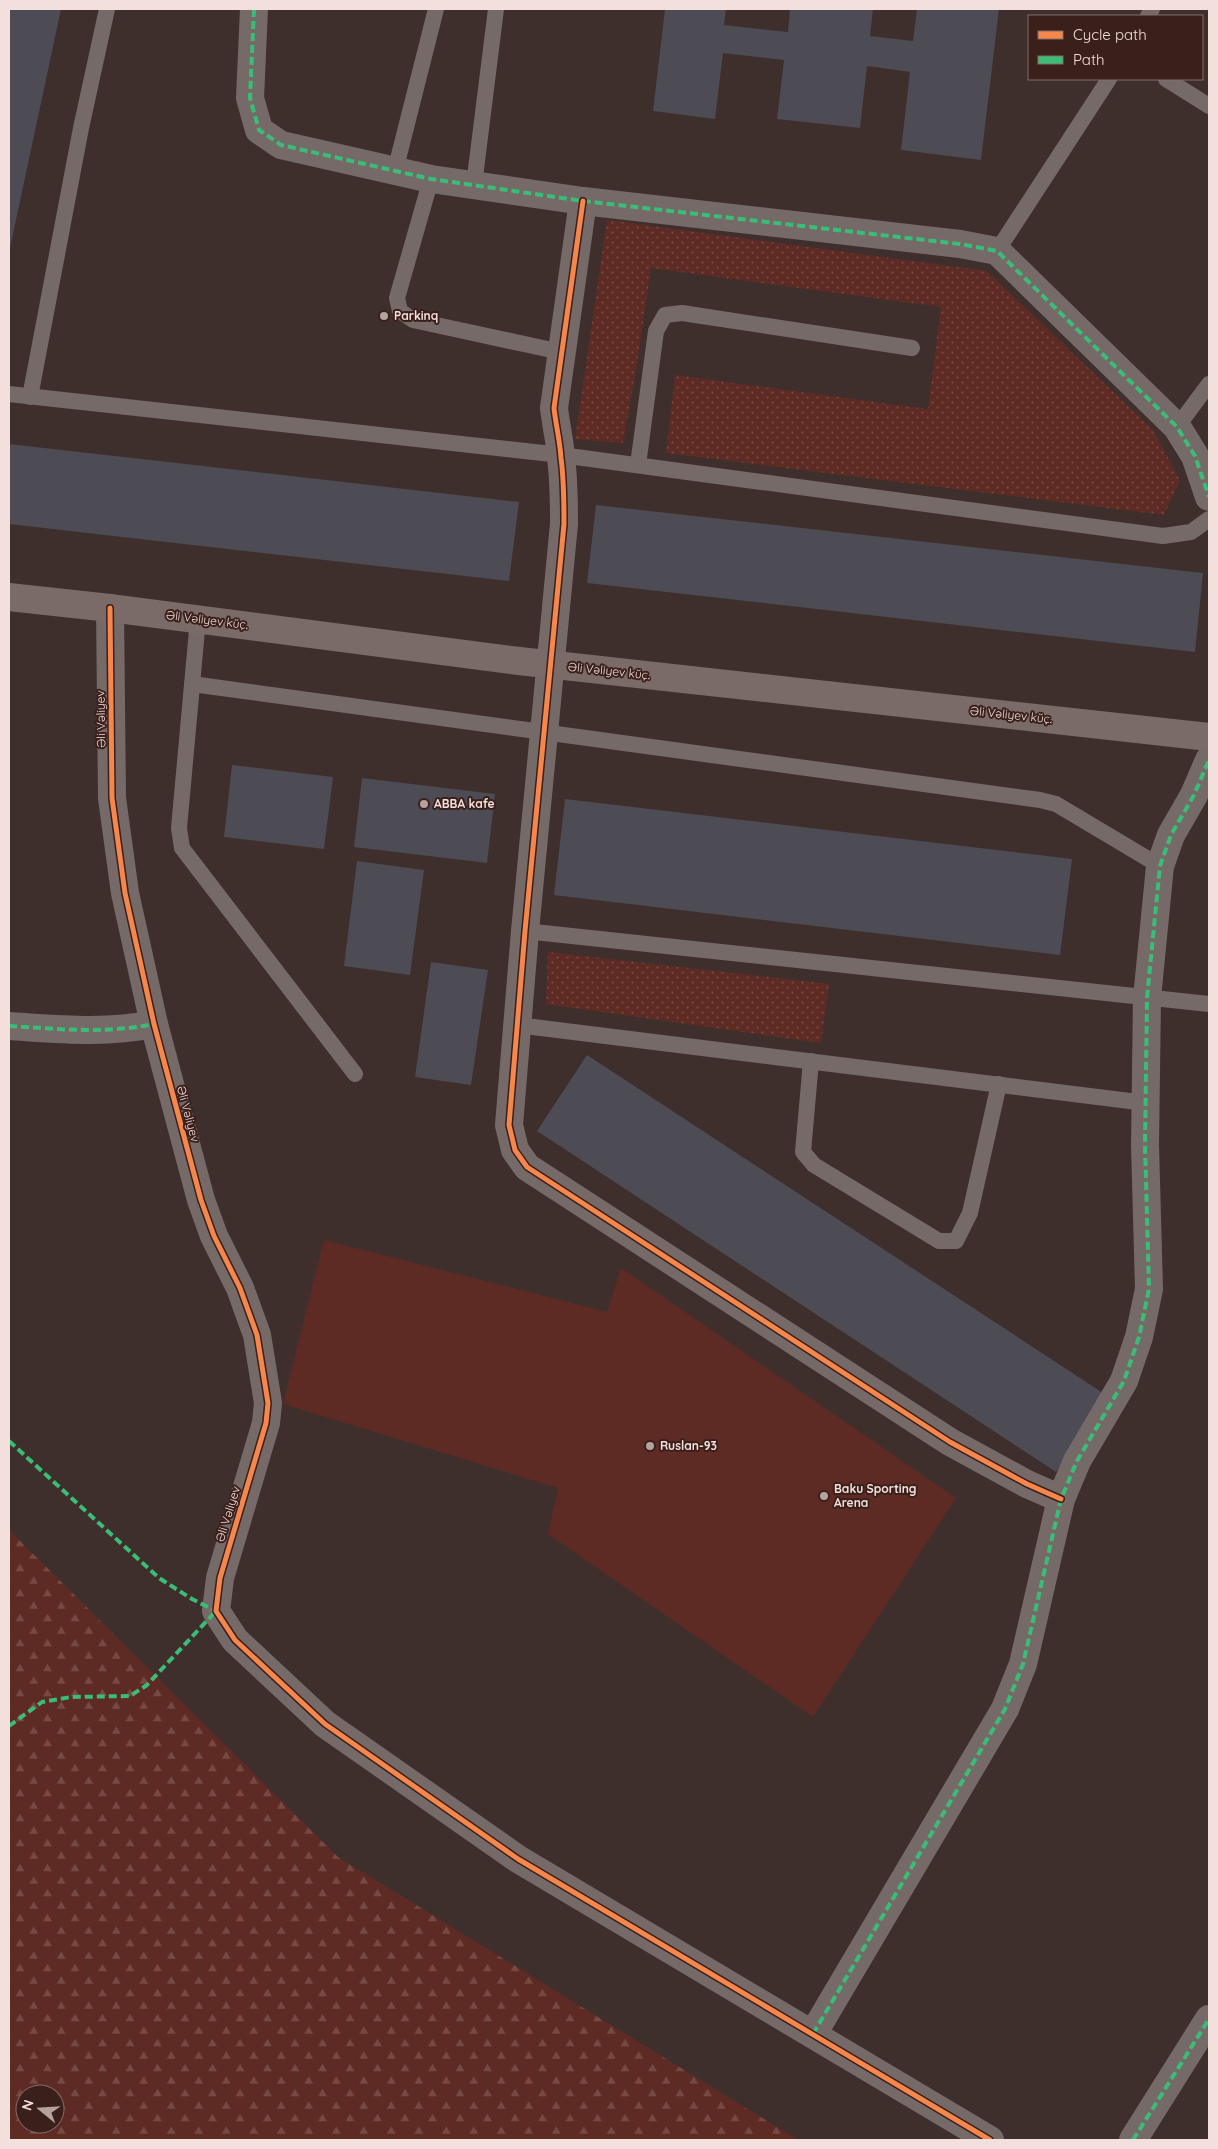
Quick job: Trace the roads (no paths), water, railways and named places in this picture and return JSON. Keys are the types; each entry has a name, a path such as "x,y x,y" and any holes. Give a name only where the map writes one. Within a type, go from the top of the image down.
{"street":[{"path":"254,9 250,98 260,130 280,145 430,179 583,201 960,244 997,252 1178,427 1195,456 1209,497"},
{"path":"583,201 554,408 564,484 564,524 525,931 509,1125 515,1150 527,1167 950,1442 1027,1484 1061,1498"},
{"name":"Əli Vəliyev küç.","path":"9,597 550,664 1209,737"},
{"name":"Əli Vəliyev","path":"110,608 112,798 125,893 154,1024 201,1200 214,1236 240,1288 257,1335 268,1403 266,1423 220,1578 216,1611 235,1640 326,1724 518,1859 813,2034"},
{"path":"990,2140 813,2034 1006,1709 1023,1664 1061,1498 1077,1461 1124,1381 1139,1337 1150,1289 1146,1103 1147,998 1160,866 1171,835 1194,795 1209,760"},
{"path":"9,1026 92,1032 124,1030 154,1024"},
{"path":"1133,2140 1209,2019"}],"lane":[{"path":"30,397 81,128 107,9"},
{"path":"395,171 436,9"},
{"path":"474,184 496,9"},
{"path":"997,252 1108,80"},
{"path":"1168,80 1209,106"},
{"path":"430,179 397,298 400,311 413,320 561,352"},
{"path":"638,466 656,331 665,315 682,313 912,348"},
{"path":"1178,427 1209,384"},
{"path":"9,394 561,455 1162,536 1191,532 1209,519"},
{"path":"198,619 179,828 182,848 200,874 355,1074"},
{"path":"192,684 1040,800 1056,804 1160,866"},
{"path":"525,931 1209,1004"},
{"path":"517,1025 1146,1103"},
{"path":"811,1061 803,1152 814,1165 939,1241 956,1241 970,1212 999,1084"}],"place":[{"name":"Parkinq","path":"384,316"},
{"name":"ABBA kafe","path":"424,804"},
{"name":"Ruslan-93","path":"650,1446"},
{"name":"Baku Sporting Arena","path":"824,1496"}]}
